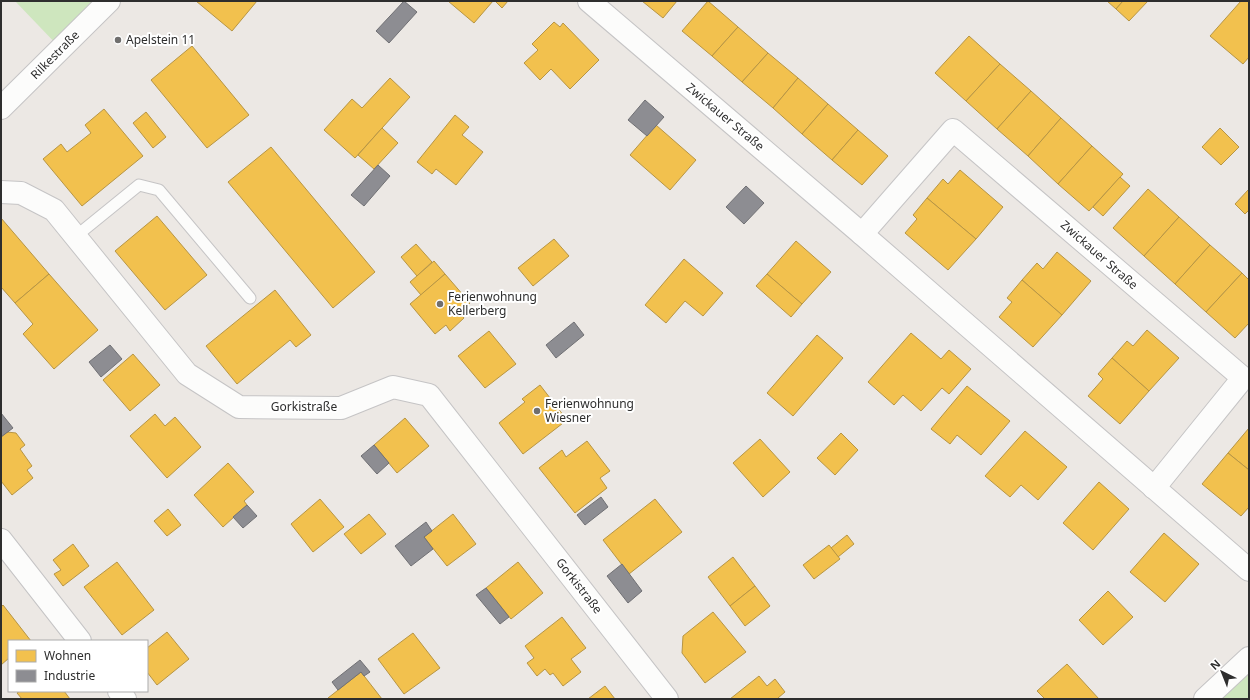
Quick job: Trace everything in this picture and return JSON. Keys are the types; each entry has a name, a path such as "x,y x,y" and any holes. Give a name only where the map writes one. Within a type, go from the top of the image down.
{"street":[{"name":"Rilkestraße","path":"1,108 109,1"},
{"name":"Zwickauer Straße","path":"589,1 862,234 1249,570"},
{"name":"Zwickauer Straße","path":"862,234 953,130 1243,378 1154,488"},
{"name":"Gorkistraße","path":"1,192 21,193 54,210 187,374 239,407 341,408 393,387 429,396 667,699"},
{"path":"1,540 79,640"},
{"path":"1205,699 1249,658"}],"lane":[{"path":"75,237 139,185 159,190 250,298"}],"green space":[{"path":"15,1 109,1 61,49"},
{"path":"1249,658 1249,699 1205,699"}],"building: Wohnen":[{"path":"196,1 257,1 232,31"},
{"path":"448,1 493,1 474,23"},
{"path":"495,1 508,1 502,8"},
{"path":"642,1 677,1 663,18"},
{"path":"708,1 738,27 712,56 682,31"},
{"path":"1107,1 1123,1 1116,9"},
{"path":"1123,1 1148,1 1129,21 1116,9"},
{"path":"1241,1 1249,1 1249,57 1243,64 1210,36"},
{"path":"554,22 560,27 563,23 599,60 570,89 551,69 540,80 524,63 538,50 532,44"},
{"path":"738,27 768,53 742,82 712,56"},
{"path":"969,36 1000,64 966,101 935,73"},
{"path":"192,46 249,115 207,148 151,80"},
{"path":"768,53 798,78 773,108 742,82"},
{"path":"1000,64 1031,91 997,129 966,101"},
{"path":"390,78 410,97 355,158 324,130 352,99 362,108"},
{"path":"798,78 828,104 802,134 773,108"},
{"path":"1031,91 1061,118 1028,156 997,129"},
{"path":"828,104 858,130 832,160 802,134"},
{"path":"104,109 143,156 82,206 43,159 61,144 67,152 91,133 85,125"},
{"path":"146,112 166,137 153,148 133,123"},
{"path":"455,115 469,127 462,135 483,152 456,185 436,169 432,174 417,162"},
{"path":"1061,118 1092,146 1058,184 1028,156"},
{"path":"656,125 696,160 670,190 630,155"},
{"path":"382,128 398,143 374,169 358,155"},
{"path":"1220,128 1239,147 1221,165 1202,147"},
{"path":"858,130 888,156 862,185 832,160"},
{"path":"1092,146 1123,174 1089,211 1058,184"},
{"path":"271,147 375,272 333,308 228,182"},
{"path":"960,170 1003,207 976,239 927,198 943,179 948,184"},
{"path":"1120,177 1130,186 1103,216 1093,207"},
{"path":"1148,189 1179,217 1144,256 1113,228"},
{"path":"1249,189 1249,210 1245,214 1235,204"},
{"path":"927,198 976,239 948,270 905,233 917,219 913,215"},
{"path":"157,216 207,275 165,310 115,251"},
{"path":"1179,217 1210,245 1175,284 1144,256"},
{"path":"1,218 49,274 15,303 1,287"},
{"path":"554,239 569,256 533,286 518,268"},
{"path":"796,241 831,272 802,304 767,274"},
{"path":"416,244 432,262 417,276 401,257"},
{"path":"1210,245 1242,273 1206,312 1175,284"},
{"path":"1057,252 1091,281 1062,315 1022,280 1037,263 1043,269"},
{"path":"684,259 723,293 703,316 685,301 666,323 645,305"},
{"path":"434,261 445,274 421,295 410,282"},
{"path":"1242,273 1249,280 1249,323 1235,338 1206,312"},
{"path":"49,274 98,330 54,369 23,334 33,324 15,303"},
{"name":"Ferienwohnung Kellerberg","path":"445,274 470,303 459,312 464,318 450,331 446,325 435,334 410,304"},
{"path":"767,274 802,304 791,317 756,286"},
{"path":"1022,280 1062,315 1033,347 999,317 1012,302 1007,298"},
{"path":"275,290 311,335 296,347 290,340 237,384 206,346"},
{"path":"1147,330 1179,358 1149,391 1112,358 1127,341 1133,346"},
{"path":"489,331 516,364 485,388 458,356"},
{"path":"911,333 941,359 949,350 971,369 949,394 942,388 921,411 903,395 894,405 868,382"},
{"path":"817,335 843,358 793,416 767,393"},
{"path":"133,354 160,385 130,411 103,380"},
{"path":"1112,358 1149,391 1120,424 1088,396 1103,379 1098,374"},
{"name":"Ferienwohnung Wiesner","path":"540,385 567,420 523,454 499,423 525,402 522,399"},
{"path":"967,386 1010,421 981,455 957,435 950,444 931,429"},
{"path":"155,414 165,426 175,417 201,447 167,478 130,436"},
{"path":"405,418 429,446 397,473 374,445"},
{"path":"1249,428 1249,470 1228,453"},
{"path":"1025,431 1067,467 1038,500 1021,485 1010,497 985,476"},
{"path":"7,432 16,433 25,445 20,449 32,466 27,470 33,478 12,495 1,481 1,437"},
{"path":"841,433 858,450 835,475 817,458"},
{"path":"760,439 790,472 763,497 733,463"},
{"path":"587,441 610,471 600,478 607,488 575,513 539,468 562,450 566,457"},
{"path":"1228,453 1249,470 1249,507 1241,516 1202,484"},
{"path":"228,463 254,492 244,501 247,505 223,527 194,495"},
{"path":"1099,482 1129,509 1093,550 1063,523"},
{"path":"320,499 344,527 313,552 291,524"},
{"path":"655,499 682,532 629,574 603,540"},
{"path":"168,509 181,525 167,536 154,521"},
{"path":"369,514 386,534 361,554 344,534"},
{"path":"453,514 476,544 447,566 424,537"},
{"path":"1164,533 1199,564 1165,602 1130,572"},
{"path":"847,535 854,544 838,557 831,548"},
{"path":"73,544 89,566 63,586 54,574 61,570 53,560"},
{"path":"829,545 840,559 814,579 803,565"},
{"path":"733,557 755,586 730,606 708,577"},
{"path":"117,562 154,610 122,635 84,587"},
{"path":"518,562 543,593 511,619 486,588"},
{"path":"755,586 770,606 745,626 730,606"},
{"path":"1108,591 1133,617 1103,645 1079,620"},
{"path":"3,605 30,640 8,640 8,659 1,665 1,607"},
{"path":"713,612 746,652 705,683 682,653 683,636"},
{"path":"562,617 586,648 571,659 581,672 563,686 553,673 550,675 545,669 537,676 527,663 534,658 525,646"},
{"path":"167,632 189,659 157,685 148,673 148,647"},
{"path":"413,633 440,668 404,694 378,659"},
{"path":"1067,664 1099,699 1045,699 1037,691"},
{"path":"361,672 382,699 328,698"},
{"path":"759,676 767,686 775,679 785,692 778,699 730,699"},
{"path":"605,686 615,699 588,699"},
{"path":"65,692 70,699 22,699 17,693"}],"building: Industrie":[{"path":"404,1 417,12 389,43 376,31"},
{"path":"645,100 664,117 647,136 628,120"},
{"path":"378,165 390,176 364,206 351,195"},
{"path":"746,186 764,203 744,224 726,207"},
{"path":"574,322 584,335 556,358 546,345"},
{"path":"110,345 122,359 101,377 89,362"},
{"path":"1,413 13,428 1,437"},
{"path":"374,445 389,463 377,474 361,456"},
{"path":"601,497 608,507 585,525 577,515"},
{"path":"247,505 257,516 243,528 233,517"},
{"path":"426,522 432,531 424,537 433,549 411,566 395,546"},
{"path":"622,564 642,591 628,603 607,576"},
{"path":"486,588 509,617 500,624 476,595"},
{"path":"360,660 370,672 364,676 361,672 338,690 332,682"}],"place":[{"name":"Apelstein 11","path":"118,40"},
{"name":"Ferienwohnung Kellerberg","path":"440,304"},
{"name":"Ferienwohnung Wiesner","path":"537,411"}]}
